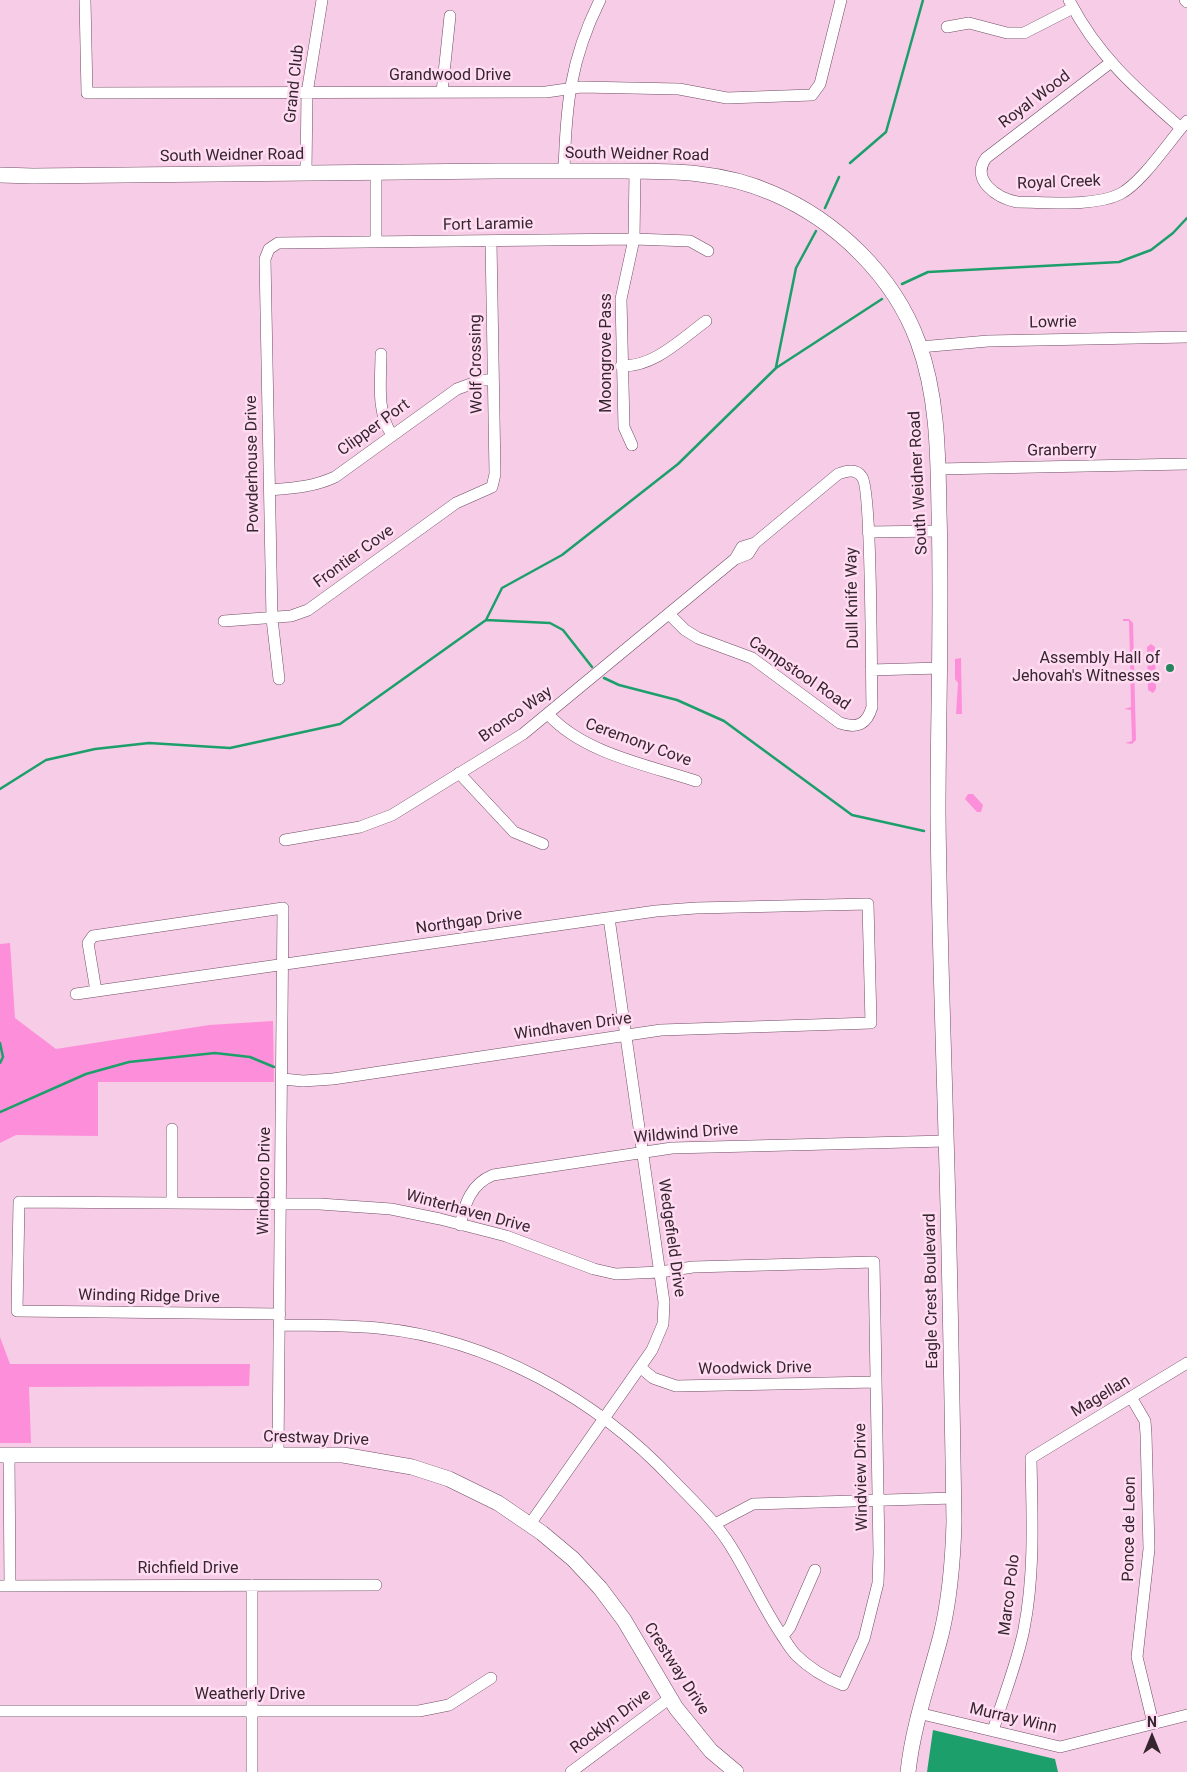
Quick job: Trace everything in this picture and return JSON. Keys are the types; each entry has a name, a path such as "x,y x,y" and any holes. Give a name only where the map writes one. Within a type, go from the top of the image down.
{"main road":[{"name":"South Weidner Road","path":"0,175 682,171 713,174 740,180 774,193 807,210 843,237 886,283 902,307 920,347 928,374 936,423 940,531 938,804"},
{"name":"Eagle Crest Boulevard","path":"908,1772 918,1713 941,1634 953,1566 954,1498 938,804"},
{"name":"Crestway Drive","path":"5,1455 343,1455 412,1467 449,1479 498,1503 530,1524 572,1559 600,1588 624,1620 670,1698 711,1751 736,1772"}],"street":[{"name":"Grandwood Drive","path":"85,0 87,93 546,92 581,87 664,88 727,98 812,95 820,84 842,0"},
{"name":"Grand Club","path":"306,172 307,93 322,0"},
{"path":"564,171 569,88 579,50 600,0"},
{"path":"947,27 969,23 1008,33 1024,33 1071,4 1082,25 1110,63 1123,77 1184,124"},
{"path":"442,92 450,16"},
{"name":"Royal Wood","path":"982,164 995,151 1110,63"},
{"name":"Royal Creek","path":"982,164 983,180 990,190 1006,200 1017,202 1102,200 1120,194 1136,182 1184,124"},
{"name":"Moongrove Pass","path":"632,445 624,427 621,366 621,299 634,239 635,171"},
{"path":"376,172 376,242"},
{"name":"Fort Laramie","path":"269,249 278,243 634,239 690,241 708,251"},
{"name":"Wolf Crossing","path":"491,241 495,474 492,487"},
{"name":"Powderhouse Drive","path":"269,249 265,259 272,619 279,679"},
{"path":"621,366 636,367 650,362 706,321"},
{"name":"Lowrie","path":"920,347 988,341 1187,338"},
{"path":"381,354 381,411 384,424 392,435"},
{"name":"Clipper Port","path":"270,490 319,484 335,477 457,389 476,382 493,380"},
{"name":"Granberry","path":"938,469 1187,464"},
{"name":"Bronco Way","path":"285,840 341,831 392,815 523,734 735,560 742,547 755,543 838,474 847,471 856,472"},
{"name":"Dull Knife Way","path":"856,472 862,477 866,486 868,532 872,707 869,717 862,724"},
{"name":"Frontier Cove","path":"224,621 272,619 291,616 308,610 456,503 492,487"},
{"path":"868,532 940,531"},
{"name":"Campstool Road","path":"669,614 685,630 698,638 752,658 840,723 851,727 862,724"},
{"path":"871,670 940,668"},
{"name":"Ceremony Cove","path":"548,714 574,738 592,746 696,781"},
{"path":"459,773 514,832 543,844"},
{"name":"Northgap Drive","path":"76,994 283,963 309,961 609,918 696,908 868,904 870,1023"},
{"name":"Windboro Drive","path":"96,991 88,943 93,936 283,908 282,1204 278,1454"},
{"name":"Wedgefield Drive","path":"530,1524 640,1367 659,1338 664,1324 664,1302 660,1272 609,918"},
{"name":"Windhaven Drive","path":"283,1078 303,1081 333,1079 625,1036 697,1028 870,1023"},
{"path":"172,1130 172,1203"},
{"name":"Wildwind Drive","path":"460,1225 464,1203 471,1192 484,1178 493,1175 642,1152 720,1146 946,1141"},
{"name":"Winterhaven Drive","path":"18,1311 19,1202 282,1204 391,1209 506,1236 605,1272 628,1274 693,1267 874,1262"},
{"name":"Windview Drive","path":"843,1686 864,1639 878,1583 874,1262"},
{"name":"Winding Ridge Drive","path":"18,1311 280,1320 379,1328 432,1338 475,1350 522,1370 564,1392 605,1417 649,1454 715,1524 730,1545 782,1636 795,1655 826,1678 843,1686"},
{"name":"Magellan","path":"1031,1458 1187,1363"},
{"name":"Woodwick Drive","path":"640,1367 653,1378 676,1386 876,1382"},
{"name":"Ponce de Leon","path":"1131,1397 1145,1421 1146,1434 1149,1549 1137,1657 1153,1723"},
{"path":"5,1455 5,1586"},
{"name":"Marco Polo","path":"993,1731 1019,1650 1028,1601 1032,1527 1031,1458"},
{"path":"715,1524 753,1504 954,1498"},
{"path":"782,1636 790,1628 815,1570"},
{"path":"252,1585 252,1772"},
{"name":"Richfield Drive","path":"5,1586 376,1585"},
{"name":"Weatherly Drive","path":"0,1711 252,1712 425,1710 449,1705 491,1678"},
{"name":"Rocklyn Drive","path":"571,1772 670,1698"},
{"name":"Murray Winn","path":"918,1713 1060,1747 1187,1714"}],"shaded area":[{"path":"1123,619 1129,619 1133,623 1136,740 1132,744 1125,743 1132,741 1131,710 1124,709 1131,707 1130,659 1123,657 1130,655 1129,621 1123,621"},
{"path":"1151,644 1155,647 1156,689 1153,693 1148,690 1147,647"},
{"path":"961,658 962,714 956,714 958,683 955,679 955,659"},
{"path":"968,794 973,794 983,805 981,812 977,812 965,799"},
{"path":"10,943 15,1018 56,1049 209,1025 273,1021 274,1082 98,1082 98,1136 16,1135 0,1143 0,944"},
{"path":"0,1337 10,1364 250,1364 249,1386 29,1387 31,1443 0,1443"},
{"path":"933,1730 1055,1759 1058,1772 927,1772"}],"waterway":[{"path":"850,163 886,132 923,0"},
{"path":"825,208 839,177"},
{"path":"902,284 928,272 1119,262 1151,250 1173,233 1187,218"},
{"path":"776,367 796,268 816,231"},
{"path":"0,789 46,760 95,749 149,743 230,748 340,724 486,620 502,588 562,555 678,464 776,368 882,299"},
{"path":"486,620 550,623 563,630 592,667"},
{"path":"604,678 619,685 677,700 724,721 852,815 924,831"},
{"path":"0,1043 3,1057 0,1063"},
{"path":"0,1112 86,1074 129,1062 215,1053 250,1057 274,1067"}],"place":[{"name":"Assembly Hall of Jehovah's Witnesses","path":"1170,668"}]}
